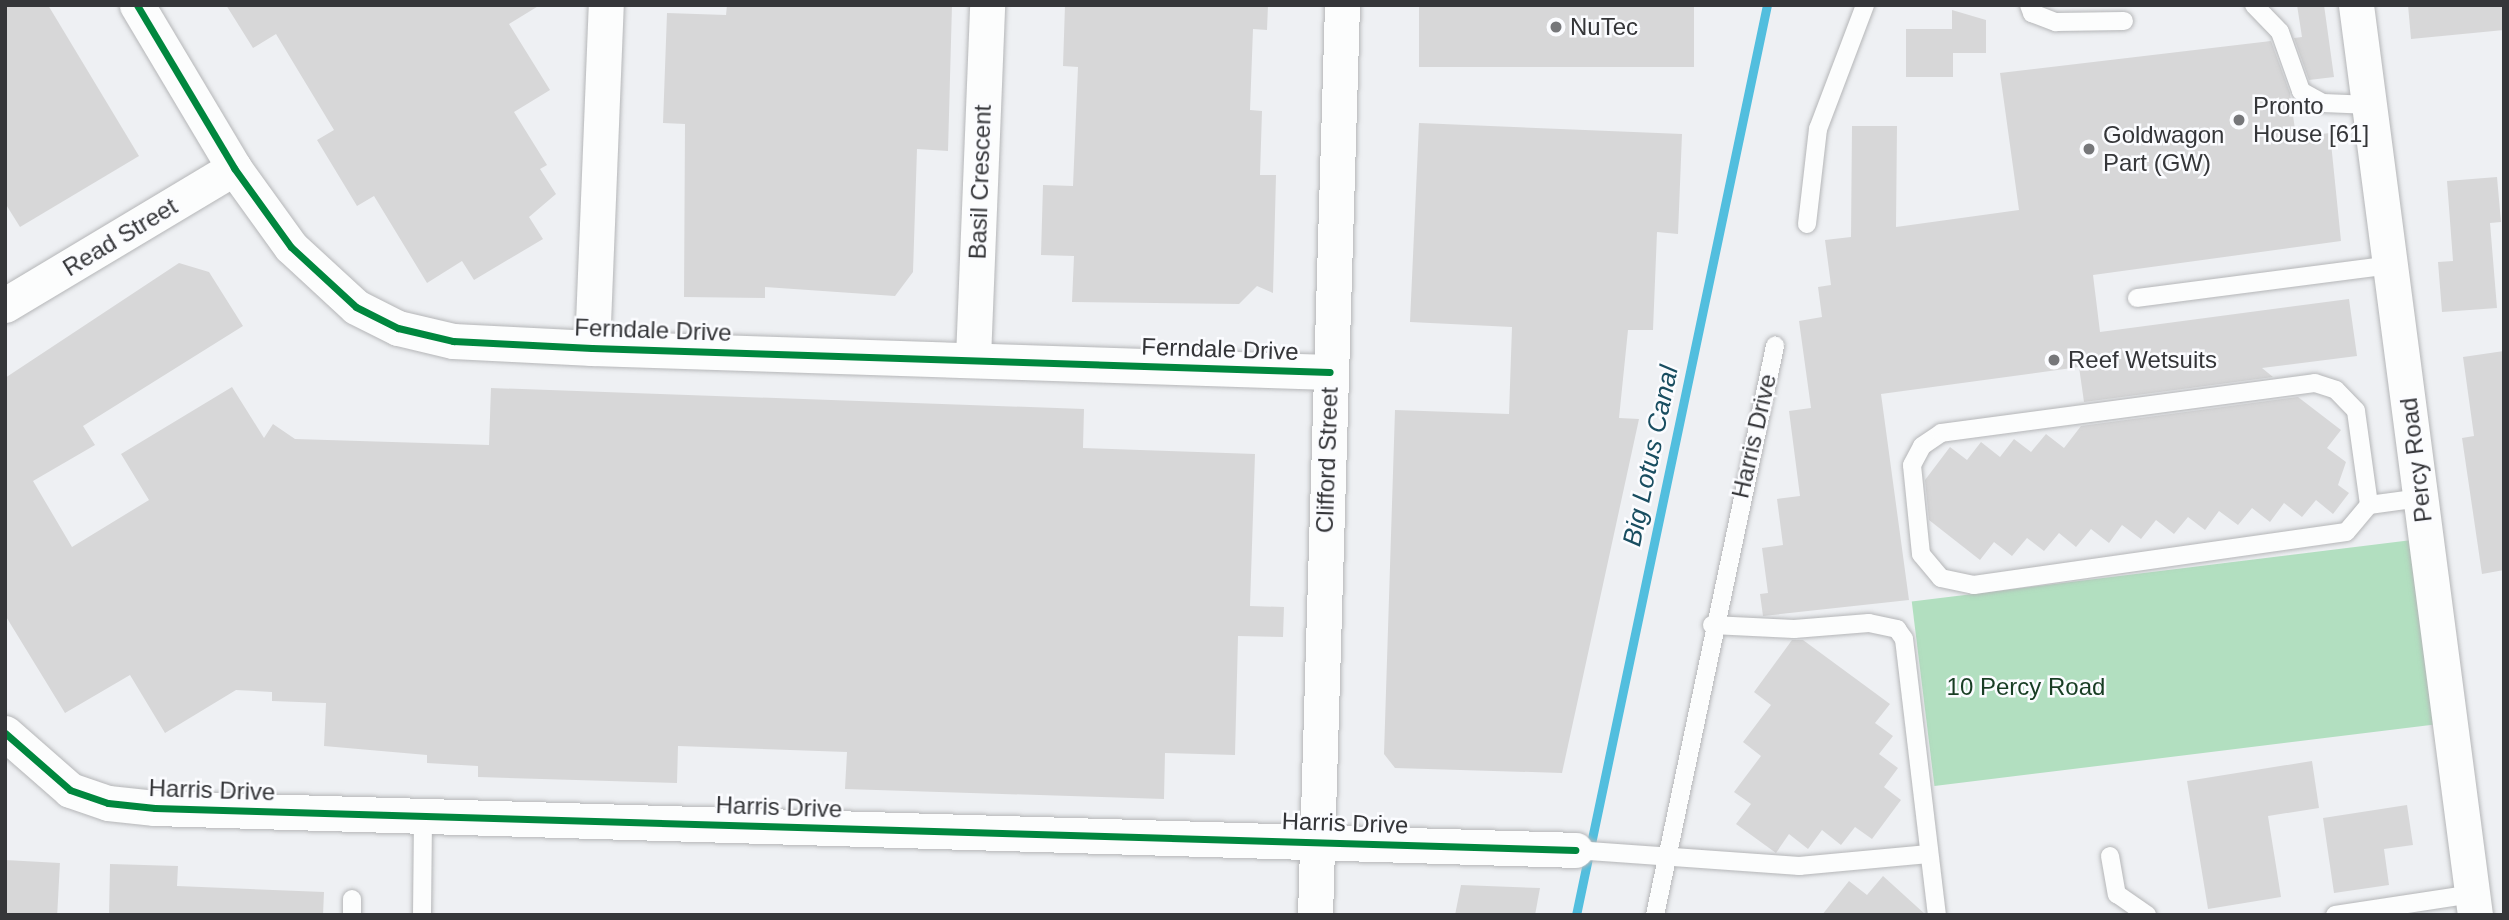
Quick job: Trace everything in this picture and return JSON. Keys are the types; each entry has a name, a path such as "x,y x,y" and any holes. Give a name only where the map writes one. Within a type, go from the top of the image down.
{"street":[{"name":"Ferndale Drive","path":"137,5 234,168 322,279 387,323 453,341 1330,372"},
{"path":"593,348 606,5"},
{"name":"Basil Crescent","path":"973,358 987,5"},
{"name":"Clifford Street","path":"1315,915 1342,5"},
{"name":"Percy Road","path":"2356,5 2474,904"},
{"name":"Read Street","path":"5,305 234,168"},
{"name":"Harris Drive","path":"5,733 43,772 108,803 423,816 1575,850"}],"lane":[{"path":"1807,224 1818,129 1866,5"},
{"path":"2029,5 2032,13 2056,22 2124,21"},
{"path":"2254,5 2280,32 2301,91 2323,103 2371,105"},
{"path":"2137,298 2391,265"},
{"name":"Harris Drive","path":"1655,915 1670,856 1712,625 1775,346"},
{"path":"2369,505 2356,411 2336,390 2315,383 1941,433 1922,446 1910,477 1921,554 1941,578 1962,585 2336,536 2355,526 2369,505 2420,498"},
{"path":"1712,625 1794,629 1869,623 1897,629 1904,639 1937,915"},
{"path":"422,915 423,816"},
{"name":"Harris Drive","path":"1575,850 1798,866 1928,854"},
{"path":"2110,856 2117,894 2147,915"},
{"path":"2334,915 2474,904"}],"green space":[{"name":"10 Percy Road","path":"2412,540 2435,725 1934,786 1912,601"}],"building":[{"path":"5,5 48,5 139,156 20,227 5,203"},
{"path":"226,5 540,5 509,24 550,90 514,112 547,165 540,169 556,194 529,217 543,239 474,280 462,261 427,283 374,196 357,206 317,140 334,130 276,34 253,48"},
{"path":"727,5 952,5 948,151 917,149 913,272 895,296 765,287 765,298 684,297 685,124 663,123 667,13 726,15"},
{"path":"1065,5 1268,5 1267,30 1253,29 1250,110 1262,111 1260,175 1276,175 1273,293 1257,286 1239,304 1072,302 1074,256 1041,255 1043,185 1073,186 1078,67 1063,66"},
{"name":"NuTec","path":"1419,5 1694,5 1694,67 1419,67"},
{"path":"2297,5 2324,5 2334,77 2309,80 2294,38 2302,37"},
{"path":"2408,5 2504,5 2504,30 2411,39"},
{"path":"1952,10 1986,20 1986,53 1953,53 1953,77 1906,77 1906,29 1952,29"},
{"path":"2271,41 2290,93 2296,137 2330,133 2341,241 2093,275 2100,332 2349,299 2357,356 2262,368 2273,377 2084,402 2079,367 1881,394 1909,600 1763,616 1760,594 1768,593 1762,548 1783,545 1777,499 1800,496 1789,411 1811,408 1799,321 1822,317 1818,287 1831,285 1825,240 1851,237 1852,126 1897,126 1896,227 2019,210 2000,73"},
{"path":"1419,123 1682,134 1678,234 1657,232 1653,330 1628,330 1619,418 1639,419 1562,773 1395,768 1384,754 1395,410 1509,414 1512,327 1410,322"},
{"path":"2497,177 2501,222 2490,223 2497,308 2442,312 2438,262 2453,261 2447,181"},
{"path":"179,263 209,272 243,326 83,426 95,445 33,481 72,547 149,500 121,454 232,387 264,438 273,424 295,439 489,445 491,388 1084,409 1083,448 1255,454 1250,606 1284,607 1283,637 1238,636 1235,755 1165,753 1164,799 845,789 847,752 678,746 677,783 478,777 478,766 427,763 427,755 324,746 326,703 272,701 272,692 236,690 165,733 130,675 65,713 5,615 5,378"},
{"path":"2504,351 2504,570 2482,574 2462,438 2474,436 2463,357"},
{"path":"2298,397 2341,430 2327,448 2346,462 2338,485 2349,493 2333,514 2316,500 2302,517 2284,503 2270,522 2252,508 2238,525 2219,511 2205,530 2188,517 2174,534 2156,520 2141,539 2122,525 2109,543 2091,529 2076,547 2059,533 2044,551 2027,538 2012,556 1994,542 1980,560 1929,520 1925,480 1950,447 1967,460 1981,442 2000,457 2014,439 2031,452 2046,434 2064,448 2081,426"},
{"path":"1792,640 1803,640 1890,704 1875,723 1893,736 1879,754 1898,768 1884,787 1901,800 1872,839 1855,827 1841,845 1822,830 1808,849 1789,834 1776,853 1736,824 1751,804 1734,792 1761,756 1743,742 1771,705 1754,692"},
{"path":"2312,761 2319,808 2268,816 2281,897 2208,909 2187,781"},
{"path":"2407,805 2413,845 2384,849 2389,885 2334,893 2323,818"},
{"path":"5,860 60,863 57,915 5,915"},
{"path":"110,864 178,866 177,886 324,892 323,915 109,915"},
{"path":"1883,876 1926,915 1822,915 1849,881 1867,895"},
{"path":"1461,885 1540,888 1535,915 1455,915"}],"waterway":[{"name":"Big Lotus Canal","path":"1576,915 1767,5"}],"cycle path":[{"path":"137,5 234,168 291,247 356,307 398,328 453,341 592,348 1330,372"},
{"path":"5,733 70,790 108,803 155,808 1575,850"}],"place":[{"name":"NuTec","path":"1556,27"},
{"name":"Pronto House [61]","path":"2239,120"},
{"name":"Goldwagon Part (GW)","path":"2089,149"},
{"name":"Reef Wetsuits","path":"2054,360"}]}
